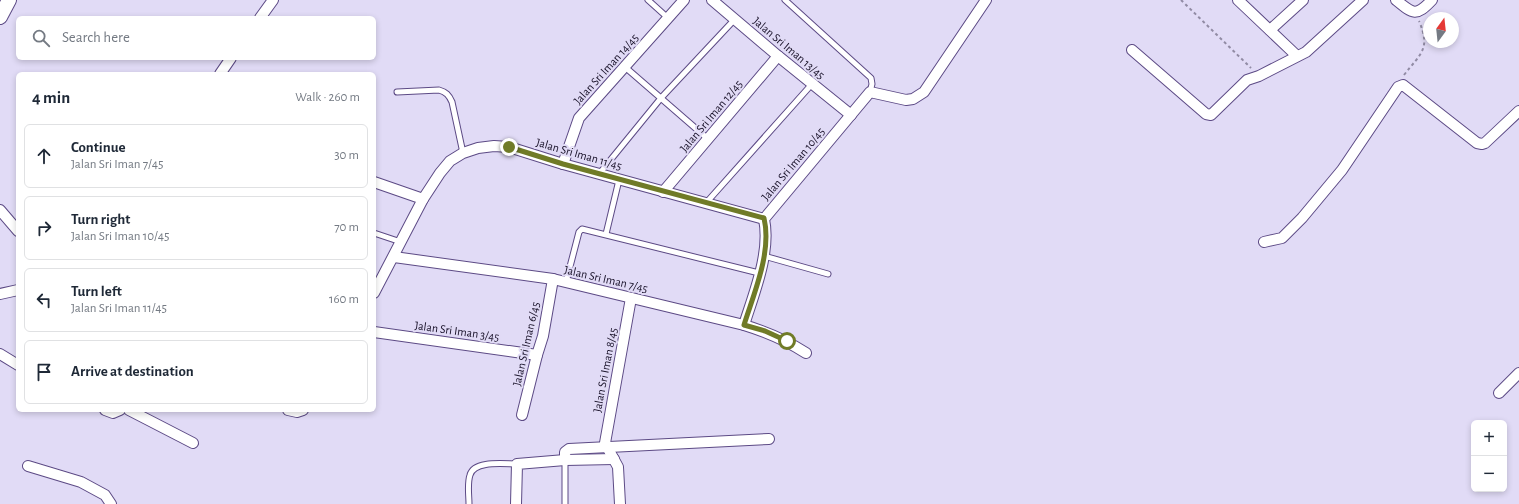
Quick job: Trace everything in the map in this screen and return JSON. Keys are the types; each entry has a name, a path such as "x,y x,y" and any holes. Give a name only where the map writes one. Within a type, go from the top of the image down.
{"main road":[{"path":"0,18 9,0"}],"street":[{"path":"261,16 273,0"},
{"name":"Jalan Sri Iman 14/45","path":"563,164 579,118 684,0"},
{"name":"Jalan Sri Iman 13/45","path":"712,0 851,116"},
{"path":"870,92 906,100 914,99 919,96 924,92 986,0"},
{"path":"1238,0 1297,56"},
{"path":"1270,30 1303,0"},
{"path":"1132,50 1208,115 1213,114 1247,80 1259,76 1306,52 1363,0"},
{"path":"1396,0 1411,12 1420,11 1432,0"},
{"name":"Jalan Sri Iman 12/45","path":"663,192 778,56"},
{"path":"221,72 230,60"},
{"path":"1264,242 1282,238 1302,218 1342,170 1398,87 1403,85 1477,143 1482,144 1485,143 1519,110"},
{"name":"Jalan Sri Iman 10/45","path":"744,325 764,256 766,228 764,218 870,92"},
{"name":"Jalan Sri Iman 11/45","path":"376,287 394,256 422,199 440,173 450,161 463,153 478,148 494,146 509,147 619,180 764,218"},
{"path":"376,183 422,199"},
{"path":"0,210 16,229"},
{"name":"Jalan Sri Iman 7/45","path":"394,256 553,280 632,298 765,331 787,341 806,353"},
{"name":"Jalan Sri Iman 6/45","path":"522,415 543,336 553,280"},
{"path":"0,294 16,290"},
{"name":"Jalan Sri Iman 8/45","path":"606,447 605,439 632,298"},
{"name":"Jalan Sri Iman 3/45","path":"376,332 537,356"},
{"path":"0,354 16,364"},
{"path":"1499,393 1519,374"},
{"path":"134,412 193,443"},
{"path":"565,460 566,450 769,439"},
{"path":"606,447 618,467 620,504"},
{"path":"516,504 516,464 565,460 614,459"},
{"path":"28,466 81,482 105,495 111,504"}],"lane":[{"path":"648,0 668,18"},
{"path":"786,0 871,78 872,84 870,92"},
{"path":"599,174 661,98 735,19"},
{"path":"625,67 708,139"},
{"path":"706,204 812,84"},
{"path":"397,92 438,90 449,96 452,102 463,153"},
{"path":"606,234 619,180"},
{"path":"566,283 580,230 585,229 759,273"},
{"path":"376,234 401,242"},
{"path":"764,256 828,274"},
{"path":"565,460 565,504"},
{"path":"469,504 469,479 475,468 483,465 516,464"}],"path":[{"path":"1181,0 1259,76"},
{"path":"1403,85 1401,79 1420,53 1425,43 1424,31 1416,12"}],"route":[{"path":"509,147 563,164 713,206 764,218 766,238 764,256 744,325 765,331 787,341"}]}
